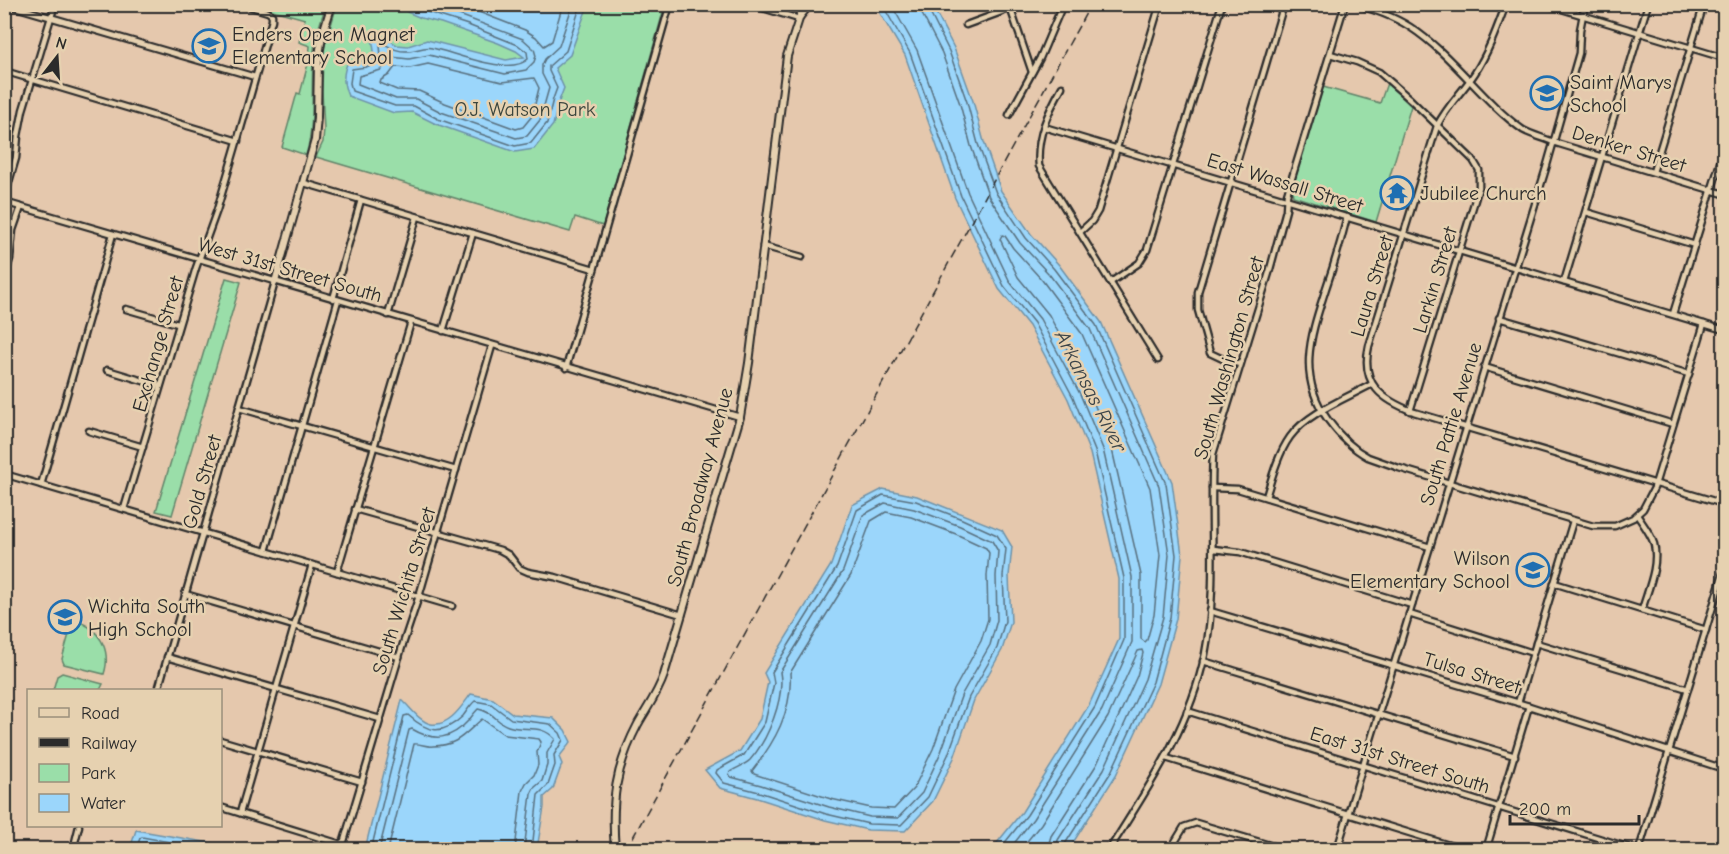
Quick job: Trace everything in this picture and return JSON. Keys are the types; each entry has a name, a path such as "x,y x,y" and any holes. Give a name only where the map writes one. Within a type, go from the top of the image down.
{"main road":[{"path":"275,282 315,140 318,114 318,62 322,36 332,4"},
{"name":"South Broadway Avenue","path":"615,849 612,819 614,791 624,753 660,685 740,417 749,363 787,56 800,17 800,4"},
{"name":"South Broadway Avenue","path":"800,17 810,4"}],"street":[{"path":"5,4 255,77"},
{"path":"4,201 16,158 23,110 55,4"},
{"name":"Exchange Street","path":"124,509 178,324 238,141 272,20 272,15 268,12 243,4"},
{"path":"670,4 566,368 740,417"},
{"path":"750,4 800,17"},
{"path":"966,25 1023,4"},
{"path":"1009,115 1057,22 1063,4"},
{"path":"1080,232 1098,212 1160,4"},
{"path":"1111,282 1139,263 1148,250 1222,4"},
{"path":"1240,364 1210,353 1198,310 1198,292 1284,4"},
{"name":"South Washington Street","path":"1109,849 1166,758 1197,685 1210,611 1213,549 1213,454 1269,273 1286,210 1288,192 1345,4"},
{"name":"Denker Street","path":"1355,4 1385,14 1413,28 1506,116 1526,131 1553,142 1725,194"},
{"name":"Laura Street","path":"1372,384 1367,352 1437,126 1450,104 1470,80 1491,45 1506,4"},
{"path":"1545,4 1725,58"},
{"name":"South Pattie Avenue","path":"1337,849 1553,142 1579,53 1585,4"},
{"path":"1564,282 1648,4"},
{"path":"1653,172 1704,4"},
{"path":"1011,10 1032,72"},
{"name":"Larkin Street","path":"1330,54 1357,62 1379,72 1473,160 1479,170 1479,187 1410,411"},
{"path":"4,71 238,141"},
{"path":"1062,87 1050,108 1038,145 1039,166 1158,360"},
{"name":"East Wassall Street","path":"1044,127 1725,330"},
{"path":"1673,314 1725,150"},
{"path":"304,183 594,269"},
{"path":"266,551 302,427 361,200"},
{"name":"West 31st Street South","path":"4,201 566,368"},
{"path":"4,279 10,259 13,233 21,207"},
{"path":"1586,212 1695,245"},
{"path":"388,315 417,217"},
{"path":"1347,217 1310,340 1308,362 1314,397 1335,430 1353,448 1375,460 1593,526 1609,527 1622,524 1643,509 1655,484 1704,324"},
{"path":"443,331 473,233"},
{"path":"41,485 113,234"},
{"path":"764,246 802,257"},
{"name":"Gold Street","path":"158,689 275,282"},
{"path":"126,309 178,324"},
{"path":"1499,318 1689,374"},
{"path":"337,572 411,322"},
{"name":"South Wichita Street","path":"240,813 340,844 344,841 419,597 492,346"},
{"path":"1484,367 1673,424"},
{"path":"107,370 160,386"},
{"path":"1266,497 1274,470 1290,436 1308,419 1372,384 1390,402 1410,411 1725,504"},
{"path":"239,408 456,470"},
{"path":"89,431 143,447"},
{"path":"4,474 452,606"},
{"path":"1212,488 1238,489 1430,547"},
{"path":"355,509 500,550 509,555 519,568 528,572 555,577 682,615"},
{"path":"1637,515 1653,541 1655,551 1653,573 1642,610"},
{"path":"1518,703 1573,520"},
{"path":"1213,549 1240,552 1412,605"},
{"path":"222,808 240,813 312,565"},
{"path":"1638,849 1725,570"},
{"path":"1554,583 1706,630"},
{"path":"185,594 399,657"},
{"path":"1717,595 1725,597"},
{"name":"Tulsa Street","path":"1210,611 1530,706 1725,769"},
{"path":"1409,614 1533,653"},
{"path":"1536,643 1688,689"},
{"path":"167,657 380,719"},
{"path":"1203,661 1515,756"},
{"path":"1486,849 1530,706"},
{"name":"East 31st Street South","path":"1187,711 1638,849"},
{"path":"222,741 362,782"},
{"path":"1166,758 1464,849"},
{"path":"1170,849 1187,825 1200,823 1286,849"},
{"path":"73,849 78,827"}],"green space":[{"path":"255,5 326,5 314,53 312,120 306,155 282,147 309,60 310,46 299,42 305,19"},
{"name":"O.J. Watson Park","path":"337,5 665,5 603,226 575,217 570,232 316,157 323,142 324,129 323,52"},
{"path":"1387,83 1411,106 1376,222 1293,196 1292,189 1323,87 1380,103"},
{"path":"226,278 241,282 172,515 156,511"},
{"path":"73,620 90,627 101,640 106,656 104,674 64,664 62,659"},
{"path":"62,673 103,684 100,689 53,689 57,676"}],"water":[{"path":"408,4 588,5 570,55 555,68 564,88 553,125 534,149 515,152 436,124 412,112 394,113 348,96 344,79 348,62 375,58 372,37 376,32 397,45 408,46 427,40 506,60 524,57 498,43 407,12"},
{"name":"Arkansas River","path":"875,5 932,5 954,48 1001,191 1031,234 1059,265 1101,322 1172,482 1182,555 1176,619 1158,684 1116,775 1069,849 992,849 1022,812 1089,705 1119,639 1119,579 1090,453 1068,399 1029,326 999,289 955,198 905,55"},
{"path":"883,489 917,496 1002,530 1012,547 1009,576 1011,622 1002,650 974,700 954,758 933,801 905,831 868,830 825,820 720,788 705,770 740,751 760,719 768,682 764,673 831,565 852,505"},
{"path":"471,694 493,699 513,714 553,718 565,730 571,742 559,757 562,764 553,789 544,797 537,849 365,849 402,700 427,723 438,724 454,715"},
{"path":"136,830 216,844 230,849 130,849"}],"railway":[{"path":"626,850 1091,4"}],"place":[{"name":"Enders Open Magnet Elementary School","path":"209,46"},
{"name":"Saint Marys School","path":"1547,93"},
{"name":"Jubilee Church","path":"1397,193"},
{"name":"Wilson Elementary School","path":"1533,570"},
{"name":"Wichita South High School","path":"65,617"}]}
